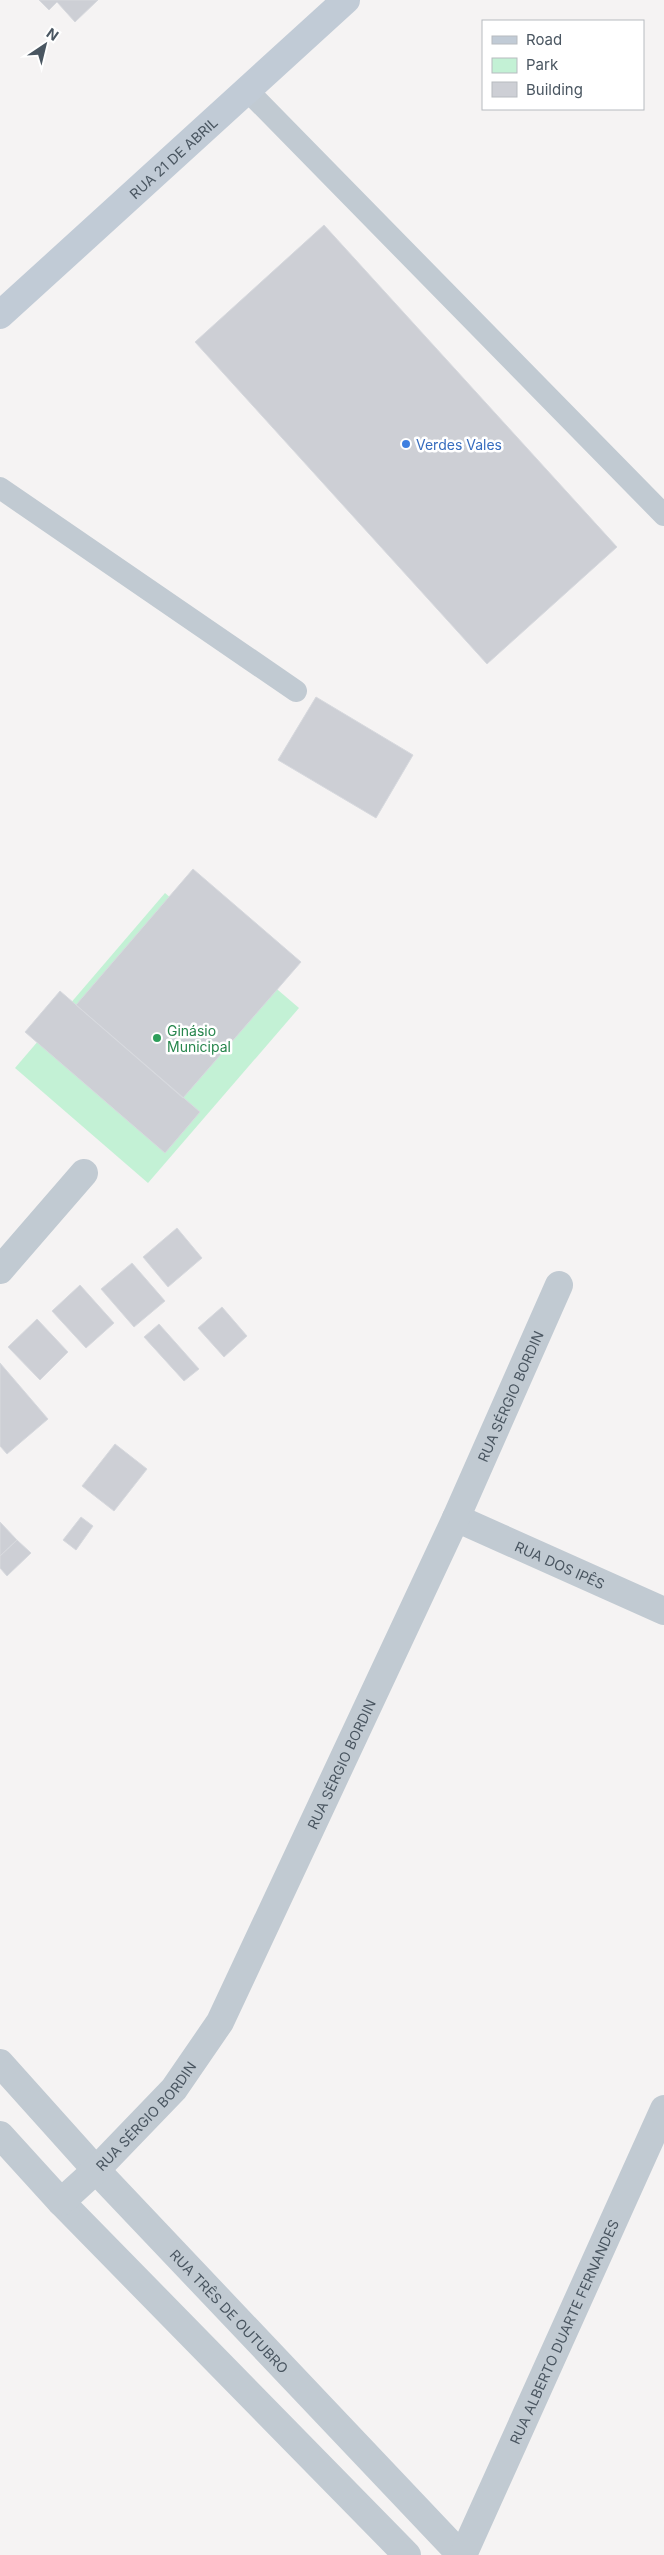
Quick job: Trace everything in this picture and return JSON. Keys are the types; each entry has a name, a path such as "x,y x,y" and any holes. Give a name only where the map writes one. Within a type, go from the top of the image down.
{"street":[{"name":"RUA 21 DE ABRIL","path":"0,315 346,0"},
{"path":"0,1270 84,1172"},
{"name":"RUA SÉRGIO BORDIN","path":"61,2202 96,2170 174,2089 220,2022 456,1518 559,1285"},
{"name":"RUA DOS IPÊS","path":"456,1518 664,1611"},
{"name":"RUA TRÊS DE OUTUBRO","path":"0,2063 96,2170 462,2555"},
{"name":"RUA ALBERTO DUARTE FERNANDES","path":"462,2555 664,2109"},
{"path":"0,2134 61,2202 407,2555"}],"lane":[{"path":"247,90 664,515"},
{"path":"0,488 296,691"}],"green space":[{"name":"Ginásio Municipal","path":"165,893 299,1008 148,1183 15,1068"}],"building":[{"path":"39,0 98,0 75,22 57,2 49,10"},
{"name":"Verdes Vales","path":"324,225 617,547 487,664 195,342"},
{"path":"316,697 413,755 376,818 278,760"},
{"path":"193,869 301,962 183,1098 76,1005"},
{"path":"60,991 200,1112 165,1153 25,1032"},
{"path":"177,1228 202,1258 168,1287 143,1257"},
{"path":"132,1263 165,1301 134,1327 101,1289"},
{"path":"80,1285 114,1323 86,1348 52,1311"},
{"path":"222,1307 247,1336 224,1357 198,1328"},
{"path":"37,1319 68,1352 40,1380 8,1347"},
{"path":"159,1324 199,1369 184,1381 144,1337"},
{"path":"0,1363 48,1419 7,1454 0,1446"},
{"path":"115,1444 147,1469 114,1511 82,1486"},
{"path":"81,1517 93,1526 76,1550 63,1540"},
{"path":"0,1522 17,1540 0,1556"},
{"path":"17,1540 31,1553 7,1576 0,1568 0,1556"}],"place":[{"name":"Verdes Vales","path":"406,444"},
{"name":"Ginásio Municipal","path":"157,1038"}]}
